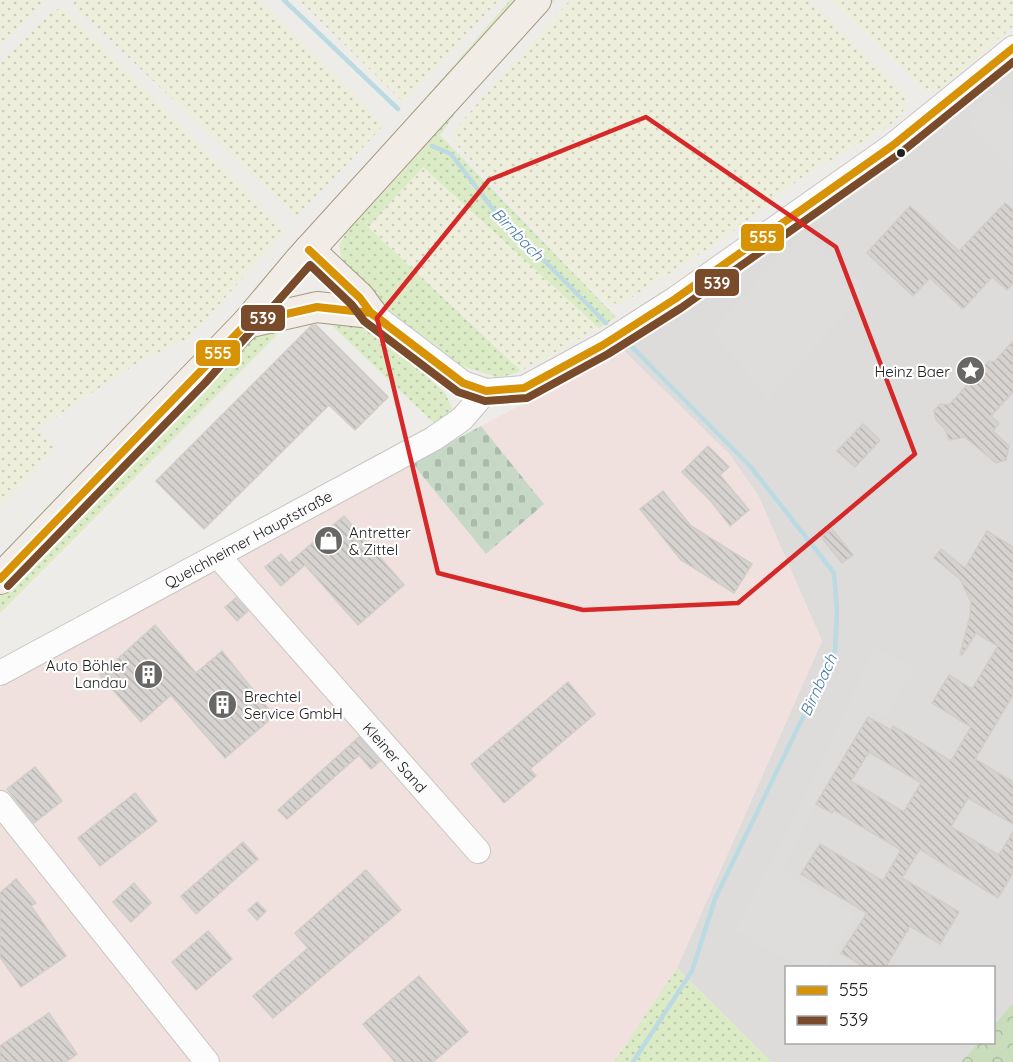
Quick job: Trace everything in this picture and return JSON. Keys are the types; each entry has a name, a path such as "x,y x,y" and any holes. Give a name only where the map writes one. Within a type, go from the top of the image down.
{"main road":[{"path":"0,579 247,323 305,255 536,0"},
{"path":"305,255 311,287 336,307"},
{"path":"305,255 360,298 371,313"},
{"path":"247,323 303,308 336,307 371,313"}],"street":[{"path":"371,313 463,383 486,391 516,391 532,385 644,320 892,147 1013,48"},
{"name":"Queichheimer Hauptstraße","path":"0,673 433,439 462,419 486,391"},
{"name":"Kleiner Sand","path":"218,556 478,851"},
{"path":"0,803 207,1062"}],"highlighted area":[{"path":"646,117 836,247 915,454 738,603 583,610 438,573 377,318 489,180"}],"shaded area":[{"path":"1013,48 1013,1003 995,1024 995,966 785,966 785,1044 977,1044 961,1062 771,1062 677,968 822,641 758,495 730,455 624,351 675,299"},
{"path":"991,92 1013,114 1013,171 969,126 977,118 971,111"},
{"path":"803,231 868,289 768,399 712,331"},
{"path":"624,351 730,455 758,495 822,641 677,968 614,1062 0,1062 0,688 412,463 486,554 544,504 481,426"},
{"path":"875,647 915,669 885,717 871,710 818,799 782,870 855,915 827,966 798,966 735,930 807,792"}],"green space":[{"path":"0,0 45,0 0,46"},
{"path":"77,0 259,0 384,125 297,217 72,4"},
{"path":"299,0 499,0 404,103"},
{"path":"510,0 524,0 415,117 411,115"},
{"path":"547,0 555,0 468,95 440,135 616,317 599,328 423,167 368,227 521,371 499,378 459,365 395,316 344,269 339,246 354,218"},
{"path":"570,0 809,0 904,94 908,103 890,125 801,178 725,238 621,304 610,303 587,286 454,142 455,129"},
{"path":"830,0 1013,0 1013,26 937,93 926,91"},
{"path":"63,7 285,231 188,339 140,361 36,430 56,448 0,507 0,63 51,12"},
{"path":"423,167 599,328 521,371 368,226"},
{"path":"318,310 346,312 369,323 445,393 455,414 436,425 327,321 289,323 0,613 0,592 268,318"},
{"path":"481,426 544,504 486,554 412,463"},
{"path":"677,968 771,1062 614,1062"},
{"path":"1013,1003 1013,1062 961,1062 977,1044 995,1044 995,1024"}],"building":[{"path":"1005,203 1013,210 1013,283 1007,290 992,277 963,309 930,278 913,296 867,253 910,206 959,251"},
{"path":"316,325 388,397 355,430 329,405 204,529 156,481 311,326"},
{"path":"1013,341 1013,392 991,416 999,423 993,431 1009,446 1006,460 996,463 965,437 949,440 945,429 936,420 934,411 940,404 949,405 989,361 994,362"},
{"path":"863,424 880,440 855,467 837,451"},
{"path":"708,446 729,467 720,475 749,510 730,526 711,501 682,472"},
{"path":"663,491 691,526 752,564 734,593 681,560 640,509"},
{"path":"344,516 404,585 358,625 305,565 281,586 265,567 281,554 289,563"},
{"path":"832,529 853,555 842,563 821,537"},
{"path":"987,531 1013,547 1013,695 975,759 1013,782 1013,824 968,798 951,827 999,855 1013,832 1013,873 998,898 920,849 902,878 959,912 940,944 910,926 886,966 863,966 841,953 867,913 801,874 820,844 883,881 901,850 834,810 832,813 816,804 868,717 891,730 893,726 951,761 971,727 932,703 949,675 972,689 998,646 976,633 962,655 960,654 970,616 971,602 960,579 934,558 941,549 965,568","holes":["869,752 921,783 904,812 851,781"]},
{"path":"236,598 248,611 237,621 225,607"},
{"path":"155,625 196,673 222,651 274,716 225,758 171,695 141,722 100,675"},
{"path":"568,682 595,714 530,769 536,776 504,803 471,764"},
{"path":"359,737 380,761 371,769 359,755 287,819 278,810"},
{"path":"35,767 62,801 34,823 7,789"},
{"path":"135,793 157,821 100,866 78,838"},
{"path":"243,842 258,859 196,914 181,896"},
{"path":"366,870 401,910 273,1018 253,996 308,948 295,933"},
{"path":"16,879 36,903 31,906 66,956 21,987 0,957 0,893"},
{"path":"134,883 151,903 131,922 113,902"},
{"path":"257,902 266,911 257,920 248,910"},
{"path":"208,931 232,959 196,990 172,962"},
{"path":"419,976 468,1032 433,1062 395,1062 363,1024"},
{"path":"49,1013 77,1054 66,1062 0,1062 0,1046"}],"waterway":[{"name":"Birnbach","path":"284,0 398,109"},
{"name":"Birnbach","path":"432,146 451,154 493,209 606,323"},
{"name":"Birnbach","path":"631,346 751,467 834,573 837,612 835,651 715,899 692,971 633,1062"}],"transit line":[{"name":"555","path":"0,579 247,323 317,307 371,313 463,383 486,391 524,388 603,345 675,299 892,146 1013,48"},
{"name":"539","path":"8,586 205,383 310,265 352,305 364,321 458,392 485,401 527,398 608,354 681,308 898,155 1013,62"},
{"name":"555","path":"309,250 360,298 371,313 386,324"}],"place":[{"name":"Heinz Baer","path":"971,371"},
{"name":"Antretter & Zittel","path":"328,541"},
{"name":"Auto Böhler Landau","path":"148,674"},
{"name":"Brechtel Service GmbH","path":"223,705"}]}
